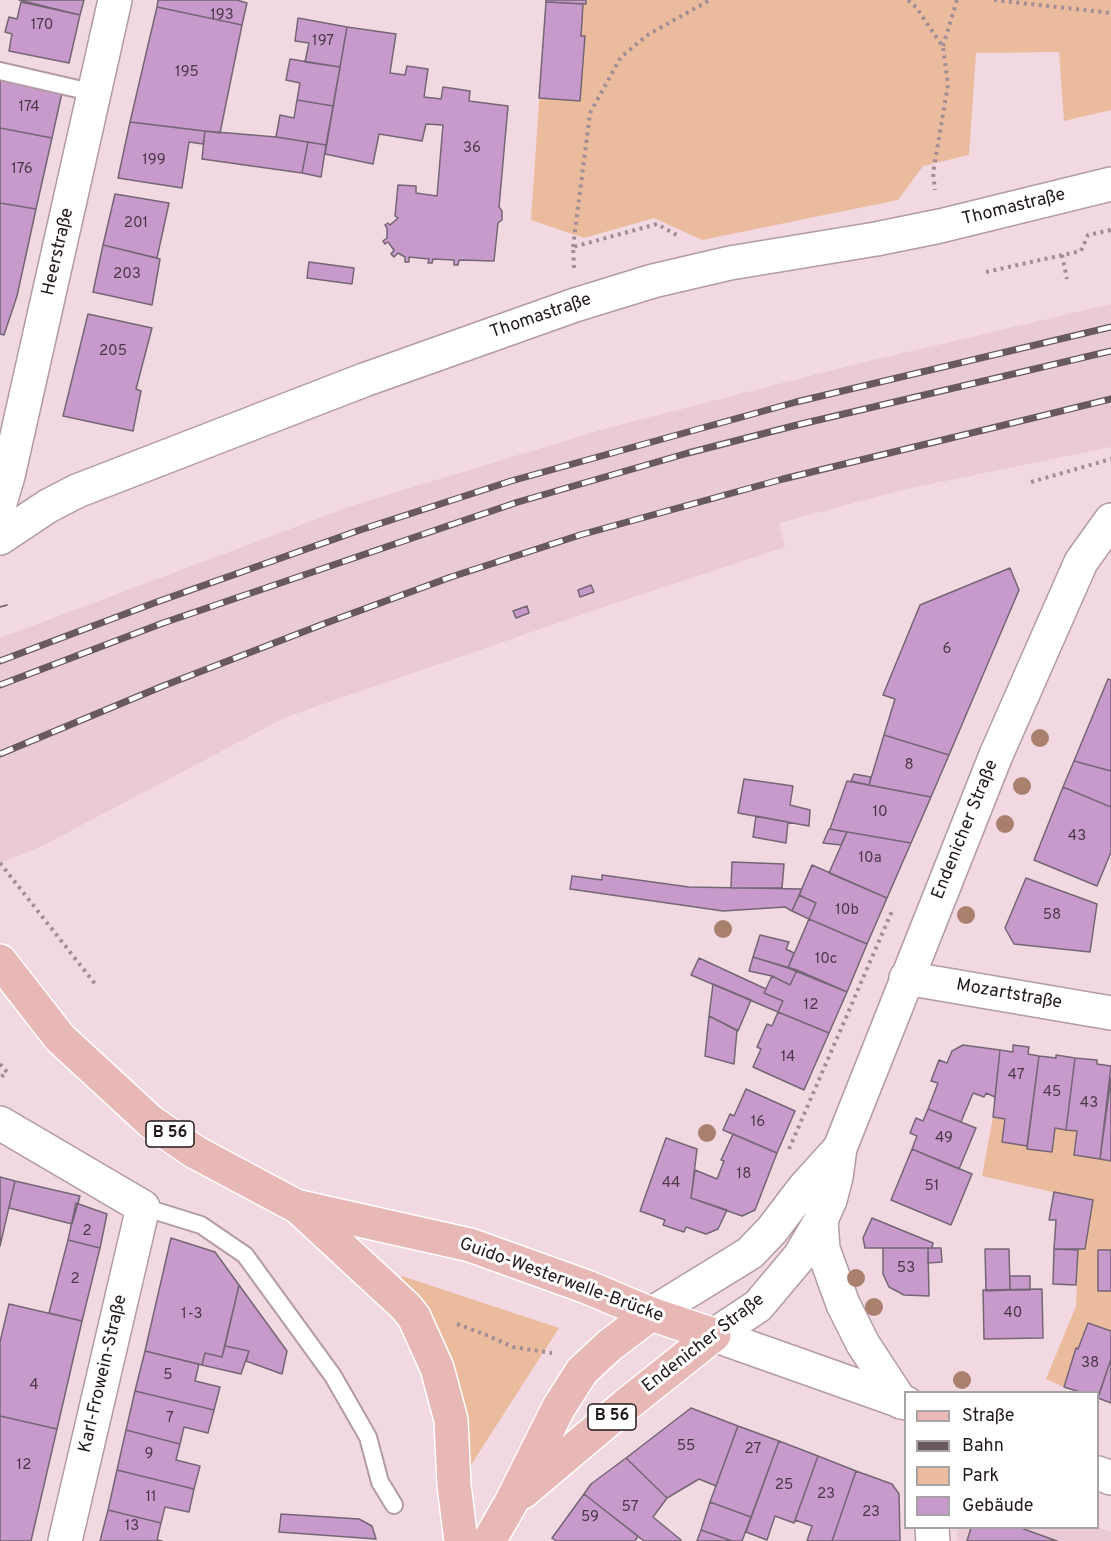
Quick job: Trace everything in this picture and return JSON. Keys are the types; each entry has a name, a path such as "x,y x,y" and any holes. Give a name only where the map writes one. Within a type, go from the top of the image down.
{"main road":[{"name":"Guido-Westerwelle-Brücke","path":"0,961 60,1038 151,1122 195,1152 296,1206 470,1245 587,1287 651,1314 714,1335"},
{"name":"B 56","path":"296,1206 406,1307 414,1317 437,1368 452,1420 454,1485 461,1541"},
{"name":"Endenicher Straße","path":"489,1541 512,1501 559,1407 582,1371 610,1345 651,1314"},
{"name":"Endenicher Straße","path":"512,1501 714,1335"}],"street":[{"name":"Heerstraße","path":"0,503 115,0"},
{"name":"Thomastraße","path":"0,538 48,506 77,491 364,380 575,305 653,281 730,263 940,226 1105,184"},
{"name":"Endenicher Straße","path":"714,1335 758,1306 800,1256 821,1220 830,1200 840,1148 996,755 1081,562 1111,520"},
{"name":"Mozartstraße","path":"906,978 1111,1013"},
{"path":"0,1123 143,1207"},
{"name":"Endenicher Straße","path":"651,1314 750,1253 840,1148"},
{"name":"Karl-Frowein-Straße","path":"66,1541 143,1207"},
{"path":"821,1220 823,1249 843,1304 863,1344 903,1402"},
{"path":"714,1335 903,1402"}],"lane":[{"path":"0,71 94,93"},
{"path":"143,1207 201,1225 245,1255 333,1376 368,1437 380,1482 394,1505"}],"path":[{"path":"573,248 590,113 621,57 649,34 710,0"},
{"path":"908,0 916,7 943,47"},
{"path":"940,226 933,173 948,85 943,47 957,0"},
{"path":"994,0 1111,13"},
{"path":"986,272 1081,251 1088,235 1111,230"},
{"path":"1062,255 1067,279"},
{"path":"1031,482 1111,459"},
{"path":"0,864 96,986"},
{"path":"785,1158 894,906"},
{"path":"0,1064 7,1072 0,1078"},
{"path":"414,1317 445,1320 513,1347 556,1353"}],"shaded area":[{"path":"1111,304 1111,447 906,489 779,523 785,547 286,717 42,846 0,863 0,638 354,505 611,427 865,362"},
{"path":"1099,1527 1111,1532 1111,1541 957,1541 957,1529"}],"green space":[{"path":"546,0 1111,0 1111,110 1064,121 1059,52 976,53 969,155 923,166 898,200 702,240 654,218 584,238 531,220"},
{"path":"993,1117 1005,1119 1002,1142 1027,1146 1027,1149 1052,1152 1055,1128 1077,1131 1074,1155 1111,1161 1111,1250 1098,1250 1098,1291 1111,1291 1111,1331 1076,1349 1064,1387 1046,1379 1076,1306 1078,1250 1085,1249 1092,1201 982,1176"},
{"path":"402,1276 559,1328 469,1468 400,1280"}],"building":[{"path":"19,0 84,0 80,15"},
{"path":"158,0 237,0 247,3 242,25 157,7"},
{"path":"546,0 586,0 586,4 546,2"},
{"path":"21,2 80,15 69,63 9,51 12,34 5,32 9,17 17,19"},
{"path":"546,2 583,4 581,36 585,36 580,101 539,98"},
{"path":"157,7 242,25 220,133 130,122"},
{"path":"298,18 347,27 340,67 305,62 309,43 295,41"},
{"path":"347,27 396,34 390,73 405,75 407,66 428,69 424,97 441,99 443,87 470,91 469,101 508,106 499,207 502,211 502,220 498,223 494,261 459,260 458,265 454,265 454,260 433,259 432,263 428,263 429,259 409,257 409,262 405,262 405,257 398,253 394,257 391,254 394,250 388,242 385,244 383,241 387,238 385,225 388,223 390,225 398,218 395,216 398,185 416,186 416,193 437,196 443,125 426,124 422,141 379,134 373,164 325,154"},
{"path":"290,59 340,67 333,106 297,100 300,83 286,80"},
{"path":"0,77 63,88 52,138 0,128"},
{"path":"297,100 333,106 326,145 276,137 280,115 294,118"},
{"path":"130,122 205,131 203,144 189,142 182,188 118,178"},
{"path":"0,128 52,138 36,209 0,203"},
{"path":"205,131 308,142 302,173 202,159"},
{"path":"308,142 326,145 321,177 302,173"},
{"path":"115,194 169,203 157,258 103,245"},
{"path":"0,203 36,209 17,296 4,335 0,334"},
{"path":"103,245 160,259 152,305 93,292"},
{"path":"309,262 354,268 352,284 307,278"},
{"path":"88,314 152,328 136,389 141,391 133,431 63,416"},
{"path":"1010,568 1019,590 949,755 884,735 895,699 883,695 920,605"},
{"path":"591,585 594,592 580,597 578,590"},
{"path":"527,606 529,613 516,618 513,611"},
{"path":"1108,679 1111,680 1111,771 1074,761"},
{"path":"884,735 949,755 931,797 869,785"},
{"path":"1074,761 1111,771 1111,807 1063,787"},
{"path":"854,774 871,777 869,785 851,781"},
{"path":"744,779 793,786 790,805 810,810 809,826 738,813"},
{"path":"847,781 931,797 911,843 830,829"},
{"path":"1063,787 1111,807 1111,852 1097,886 1034,860"},
{"path":"756,816 788,822 786,843 753,837"},
{"path":"829,829 847,832 841,845 823,843"},
{"path":"847,832 911,843 887,898 829,873"},
{"path":"732,862 784,864 782,888 731,888"},
{"path":"812,865 887,898 867,944 809,919 816,903 799,895"},
{"path":"602,875 689,887 802,889 792,911 785,907 723,911 570,889 572,876 602,880"},
{"path":"1026,878 1097,904 1090,952 1014,944 1005,928"},
{"path":"799,895 816,903 809,919 792,911"},
{"path":"809,919 867,944 847,992 788,968"},
{"path":"760,935 789,942 786,949 794,953 788,968 753,957"},
{"path":"753,957 797,970 790,985 772,976 749,971"},
{"path":"699,958 766,989 764,993 783,1001 778,1012 691,975"},
{"path":"797,970 847,992 829,1033 778,1012 783,1001 764,993 772,976 790,985"},
{"path":"713,984 751,1000 738,1031 709,1016"},
{"path":"778,1012 829,1033 804,1090 753,1067 761,1049 757,1047 767,1024 772,1026"},
{"path":"709,1016 737,1030 734,1064 705,1056"},
{"path":"963,1045 1000,1050 995,1097 986,1093 984,1097 973,1093 961,1122 928,1109 938,1083 931,1081 939,1060 947,1063 952,1051"},
{"path":"1013,1045 1029,1047 1028,1054 1039,1056 1027,1146 1002,1142 1005,1119 993,1117 1000,1050 1013,1052"},
{"path":"1056,1055 1075,1058 1066,1130 1055,1128 1052,1152 1027,1149 1039,1056 1056,1058"},
{"path":"1075,1058 1097,1060 1097,1064 1111,1066 1100,1159 1074,1155 1077,1131 1066,1130"},
{"path":"1111,1078 1111,1161 1100,1159"},
{"path":"746,1089 795,1111 777,1153 723,1130 730,1114 734,1116"},
{"path":"928,1109 976,1128 959,1169 912,1149 917,1136 910,1133 916,1118 923,1121"},
{"path":"733,1134 777,1153 755,1210 742,1216 691,1198 695,1170 717,1179 724,1161 721,1160"},
{"path":"666,1138 697,1149 691,1198 727,1210 718,1229 706,1234 686,1227 684,1232 663,1225 665,1220 640,1211"},
{"path":"912,1149 972,1174 951,1225 891,1200"},
{"path":"0,1177 15,1181 0,1246"},
{"path":"15,1181 80,1196 72,1224 9,1208"},
{"path":"1054,1192 1093,1200 1085,1249 1054,1249 1056,1220 1049,1220"},
{"path":"76,1203 107,1214 100,1248 68,1240"},
{"path":"872,1218 933,1243 932,1248 865,1248 863,1238"},
{"path":"171,1238 215,1252 239,1285 222,1357 205,1353 202,1365 145,1351"},
{"path":"68,1240 100,1248 82,1321 49,1313"},
{"path":"883,1248 928,1248 929,1296 904,1295 889,1287 883,1274"},
{"path":"928,1248 941,1248 942,1262 928,1263"},
{"path":"985,1249 1009,1249 1010,1290 986,1291"},
{"path":"1054,1249 1078,1250 1076,1285 1053,1284"},
{"path":"1098,1250 1111,1250 1111,1291 1098,1291"},
{"path":"1010,1276 1030,1276 1030,1290 1010,1290"},
{"path":"239,1285 287,1351 282,1374 246,1361 249,1351 225,1346"},
{"path":"1042,1289 1043,1338 984,1339 983,1290"},
{"path":"9,1304 82,1321 57,1429 0,1416 0,1342"},
{"path":"1088,1323 1111,1331 1111,1359 1099,1394 1099,1391 1077,1391 1064,1387 1076,1348 1078,1349"},
{"path":"225,1346 249,1351 241,1374 202,1365 205,1353 222,1357"},
{"path":"145,1351 199,1364 195,1381 220,1387 214,1410 135,1391"},
{"path":"1111,1359 1111,1403 1099,1398"},
{"path":"135,1391 214,1410 208,1433 184,1427 180,1444 126,1430"},
{"path":"691,1408 738,1426 716,1486 699,1479 667,1498 626,1458"},
{"path":"0,1416 57,1429 31,1541 0,1541"},
{"path":"738,1426 779,1441 751,1517 710,1502"},
{"path":"126,1430 180,1444 176,1460 200,1466 194,1489 117,1470"},
{"path":"779,1441 818,1456 794,1523 775,1516 767,1540 746,1532"},
{"path":"818,1456 856,1471 832,1541 807,1541 812,1526 795,1520"},
{"path":"626,1458 667,1498 653,1517 680,1541 644,1541 584,1494 591,1484"},
{"path":"117,1470 194,1489 189,1512 165,1507 161,1523 108,1510"},
{"path":"856,1471 892,1484 899,1494 900,1541 832,1541"},
{"path":"584,1494 638,1536 635,1541 556,1541 552,1538"},
{"path":"710,1502 751,1517 742,1541 732,1541 701,1530"},
{"path":"108,1510 161,1523 157,1540 162,1541 100,1541"},
{"path":"281,1514 359,1519 372,1526 376,1539 279,1532"},
{"path":"971,1529 1024,1529 1057,1541 967,1541"},
{"path":"701,1530 732,1541 697,1541"}],"tram line":[{"path":"0,607 7,605"}],"railway":[{"path":"0,661 154,603 360,530 511,481 796,402 1111,327"},
{"path":"0,685 163,623 518,502 688,453 797,425 1111,351"},
{"path":"0,754 163,686 326,623 451,577 580,535 783,479 1111,399"}]}
